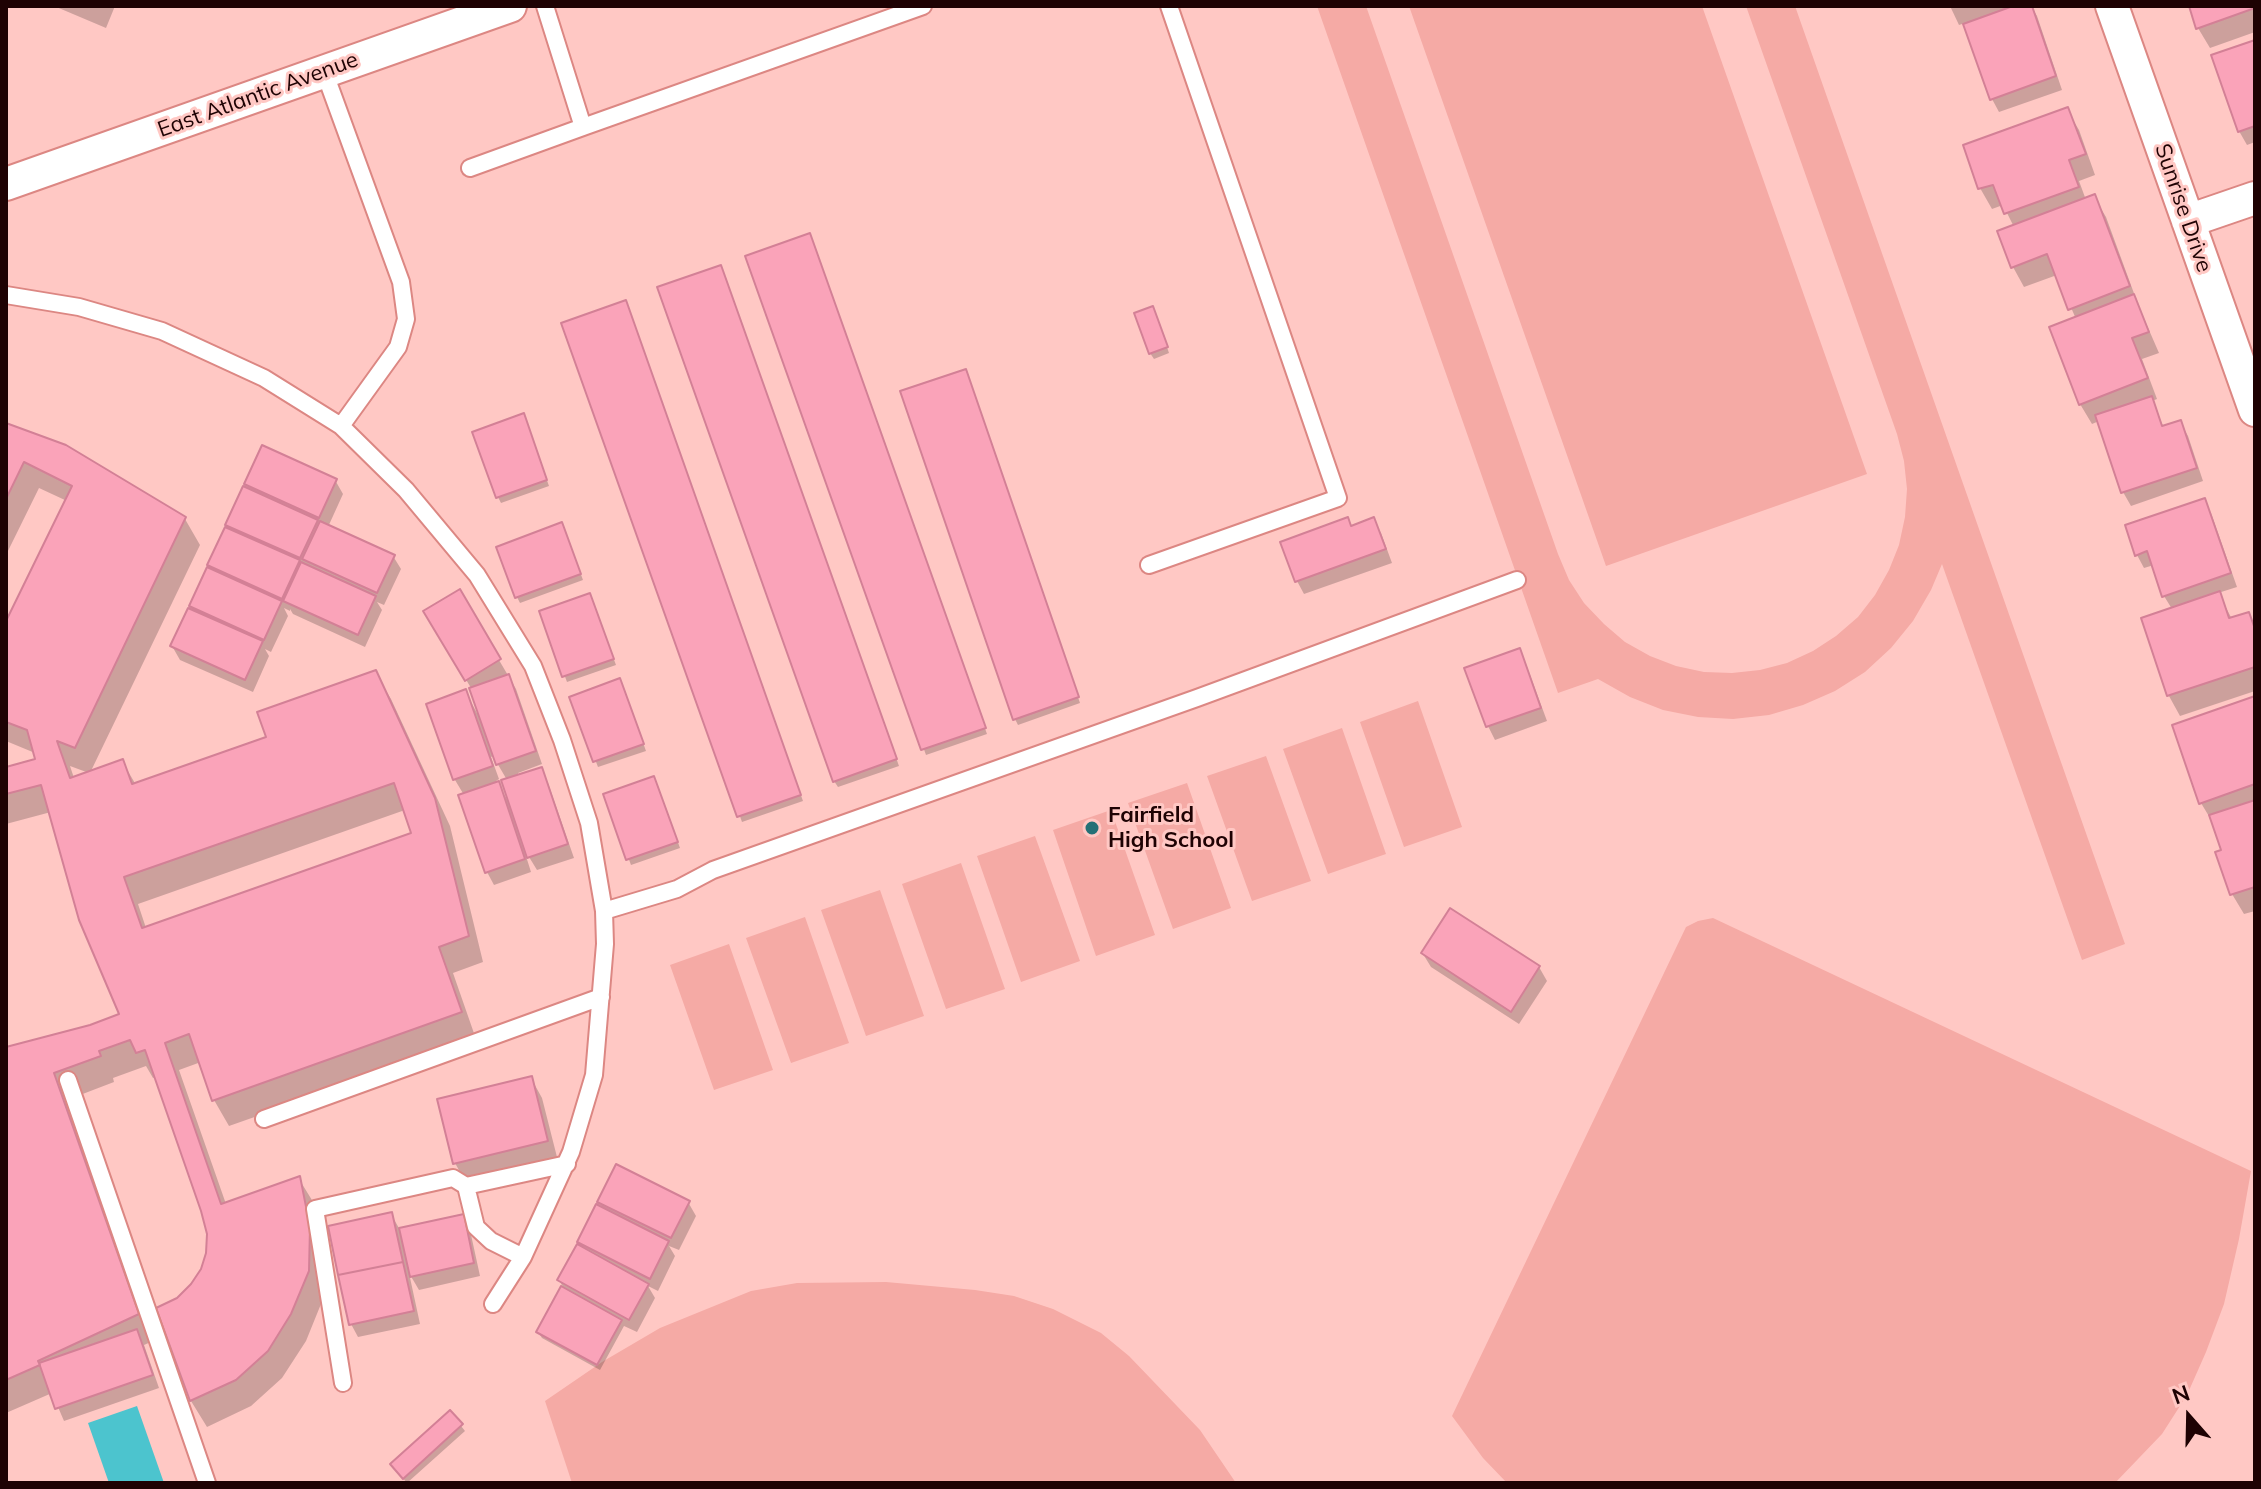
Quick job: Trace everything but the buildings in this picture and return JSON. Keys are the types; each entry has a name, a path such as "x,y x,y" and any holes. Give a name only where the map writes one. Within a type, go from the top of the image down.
{"street":[{"name":"East Atlantic Avenue","path":"6,184 510,6"},
{"name":"Sunrise Drive","path":"2112,6 2255,410"},
{"path":"2188,221 2255,198"}],"lane":[{"path":"545,6 583,127"},
{"path":"470,168 923,6"},
{"path":"1149,565 1338,498 1169,6"},
{"path":"324,71 401,282 406,319 398,347 341,426"},
{"path":"6,295 79,307 162,331 264,378 341,426 406,490 477,575 533,666 562,740 589,823 604,911 605,944 594,1075 567,1164 523,1257 493,1304"},
{"path":"604,911 677,889 713,870 1197,698 1517,580"},
{"path":"264,1119 601,997"},
{"path":"68,1080 207,1483"},
{"path":"343,1383 315,1209 453,1178 466,1186 567,1164"},
{"path":"466,1186 476,1227 491,1241 523,1257"}],"shaded area":[{"path":"1317,6 1366,6 1569,580 1584,603 1625,642 1676,666 1704,672 1732,673 1787,663 1813,651 1858,617 1889,570 1905,517 1907,489 1897,434 1746,6 1795,6 2125,944 2082,960 1942,564 1913,621 1891,648 1865,672 1835,691 1803,705 1769,715 1733,719 1698,717 1663,710 1630,697 1598,679 1558,693"},
{"path":"1409,6 1702,6 1867,474 1606,566"},
{"path":"1418,701 1462,827 1404,847 1360,722"},
{"path":"1342,728 1386,854 1328,874 1283,749"},
{"path":"1266,756 1311,881 1252,901 1207,776"},
{"path":"1187,783 1231,908 1173,929 1128,803"},
{"path":"1111,810 1155,935 1096,956 1053,830"},
{"path":"1035,836 1080,961 1021,982 977,856"},
{"path":"961,863 1005,989 946,1009 902,884"},
{"path":"880,890 924,1016 866,1036 821,910"},
{"path":"805,917 849,1043 791,1063 746,938"},
{"path":"1713,918 2251,1171 2224,1304 2206,1352 2187,1395 2162,1434 2115,1483 1507,1483 1483,1458 1452,1416 1686,927"},
{"path":"729,944 773,1070 714,1090 670,965"},
{"path":"886,1282 1014,1296 1053,1309 1101,1333 1129,1356 1200,1430 1236,1483 572,1483 545,1401 602,1362 660,1328 751,1291 797,1283"}],"water":[{"path":"137,1406 164,1483 109,1483 88,1423"}],"place":[{"name":"Fairfield High School","path":"1092,828"}]}
